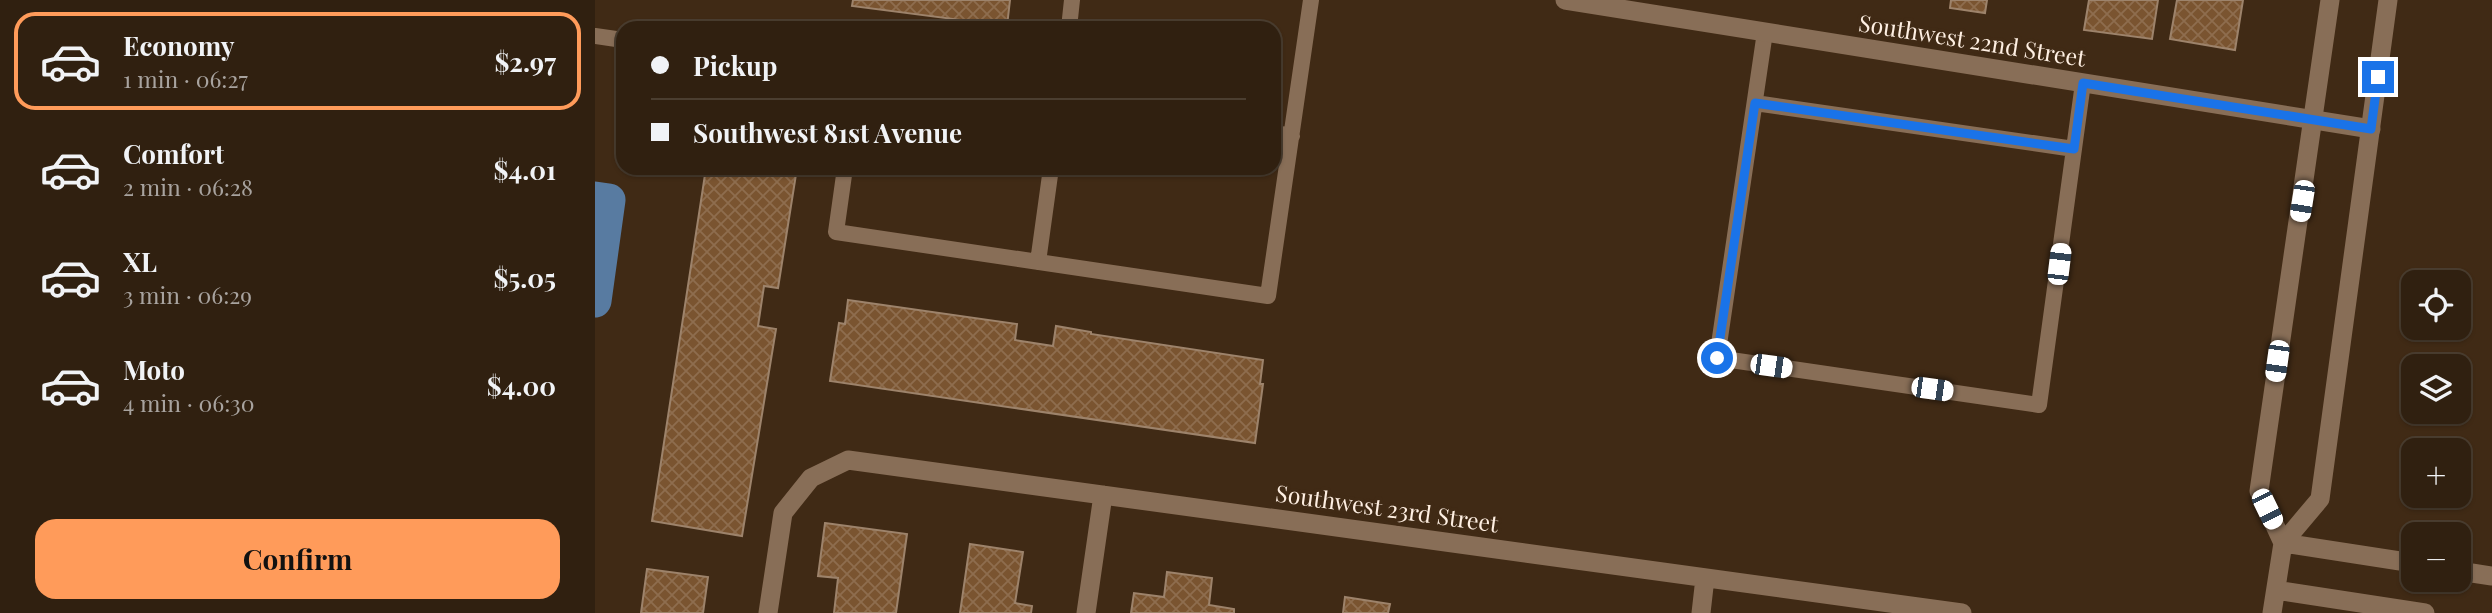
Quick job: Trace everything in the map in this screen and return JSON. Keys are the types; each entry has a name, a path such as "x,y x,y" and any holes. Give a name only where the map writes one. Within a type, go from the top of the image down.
{"street":[{"name":"Southwest 22nd Street","path":"1565,0 2371,129"},
{"path":"2283,543 2259,491 2330,0"},
{"path":"2273,613 2283,543 2320,499 2388,0"},
{"name":"Southwest 23rd Street","path":"768,613 783,513 811,478 848,460 1962,613"},
{"path":"1086,613 1103,495"},
{"path":"2283,543 2401,562"},
{"path":"2471,573 2492,576"},
{"path":"1701,613 1706,578"},
{"path":"2276,590 2425,613"}],"lane":[{"path":"1070,21 1072,0"},
{"path":"844,175 836,232 1268,296 1311,0"},
{"path":"1765,32 1717,358 2039,405 2083,83"},
{"path":"595,36 616,39"},
{"path":"1755,103 2074,149"},
{"path":"1281,134 1292,136"},
{"path":"1038,262 1050,175"}],"building":[{"path":"853,0 1010,0 1008,21 968,21 852,6"},
{"path":"1951,0 1987,0 1985,13 1950,8"},
{"path":"2089,0 2158,0 2152,39 2084,30"},
{"path":"2177,0 2243,0 2235,50 2170,39"},
{"path":"705,175 796,175 778,288 764,286 758,326 776,329 742,536 652,521"},
{"path":"848,300 1017,324 1015,340 1053,346 1056,326 1091,334 1263,360 1260,384 1263,384 1255,443 830,381 839,323 845,324"},
{"path":"825,523 907,534 896,613 834,613 838,578 818,576"},
{"path":"970,544 1023,552 1015,603 1032,606 1031,613 960,613"},
{"path":"647,569 708,577 703,613 641,613"},
{"path":"1167,572 1212,578 1209,605 1234,609 1234,613 1131,613 1134,593 1164,597"},
{"path":"1345,597 1390,604 1388,613 1343,613"}],"waterway":[{"path":"595,198 609,200 595,301"}],"route":[{"path":"1717,358 1755,103 2074,149 2083,83 2371,129 2378,77"}]}
